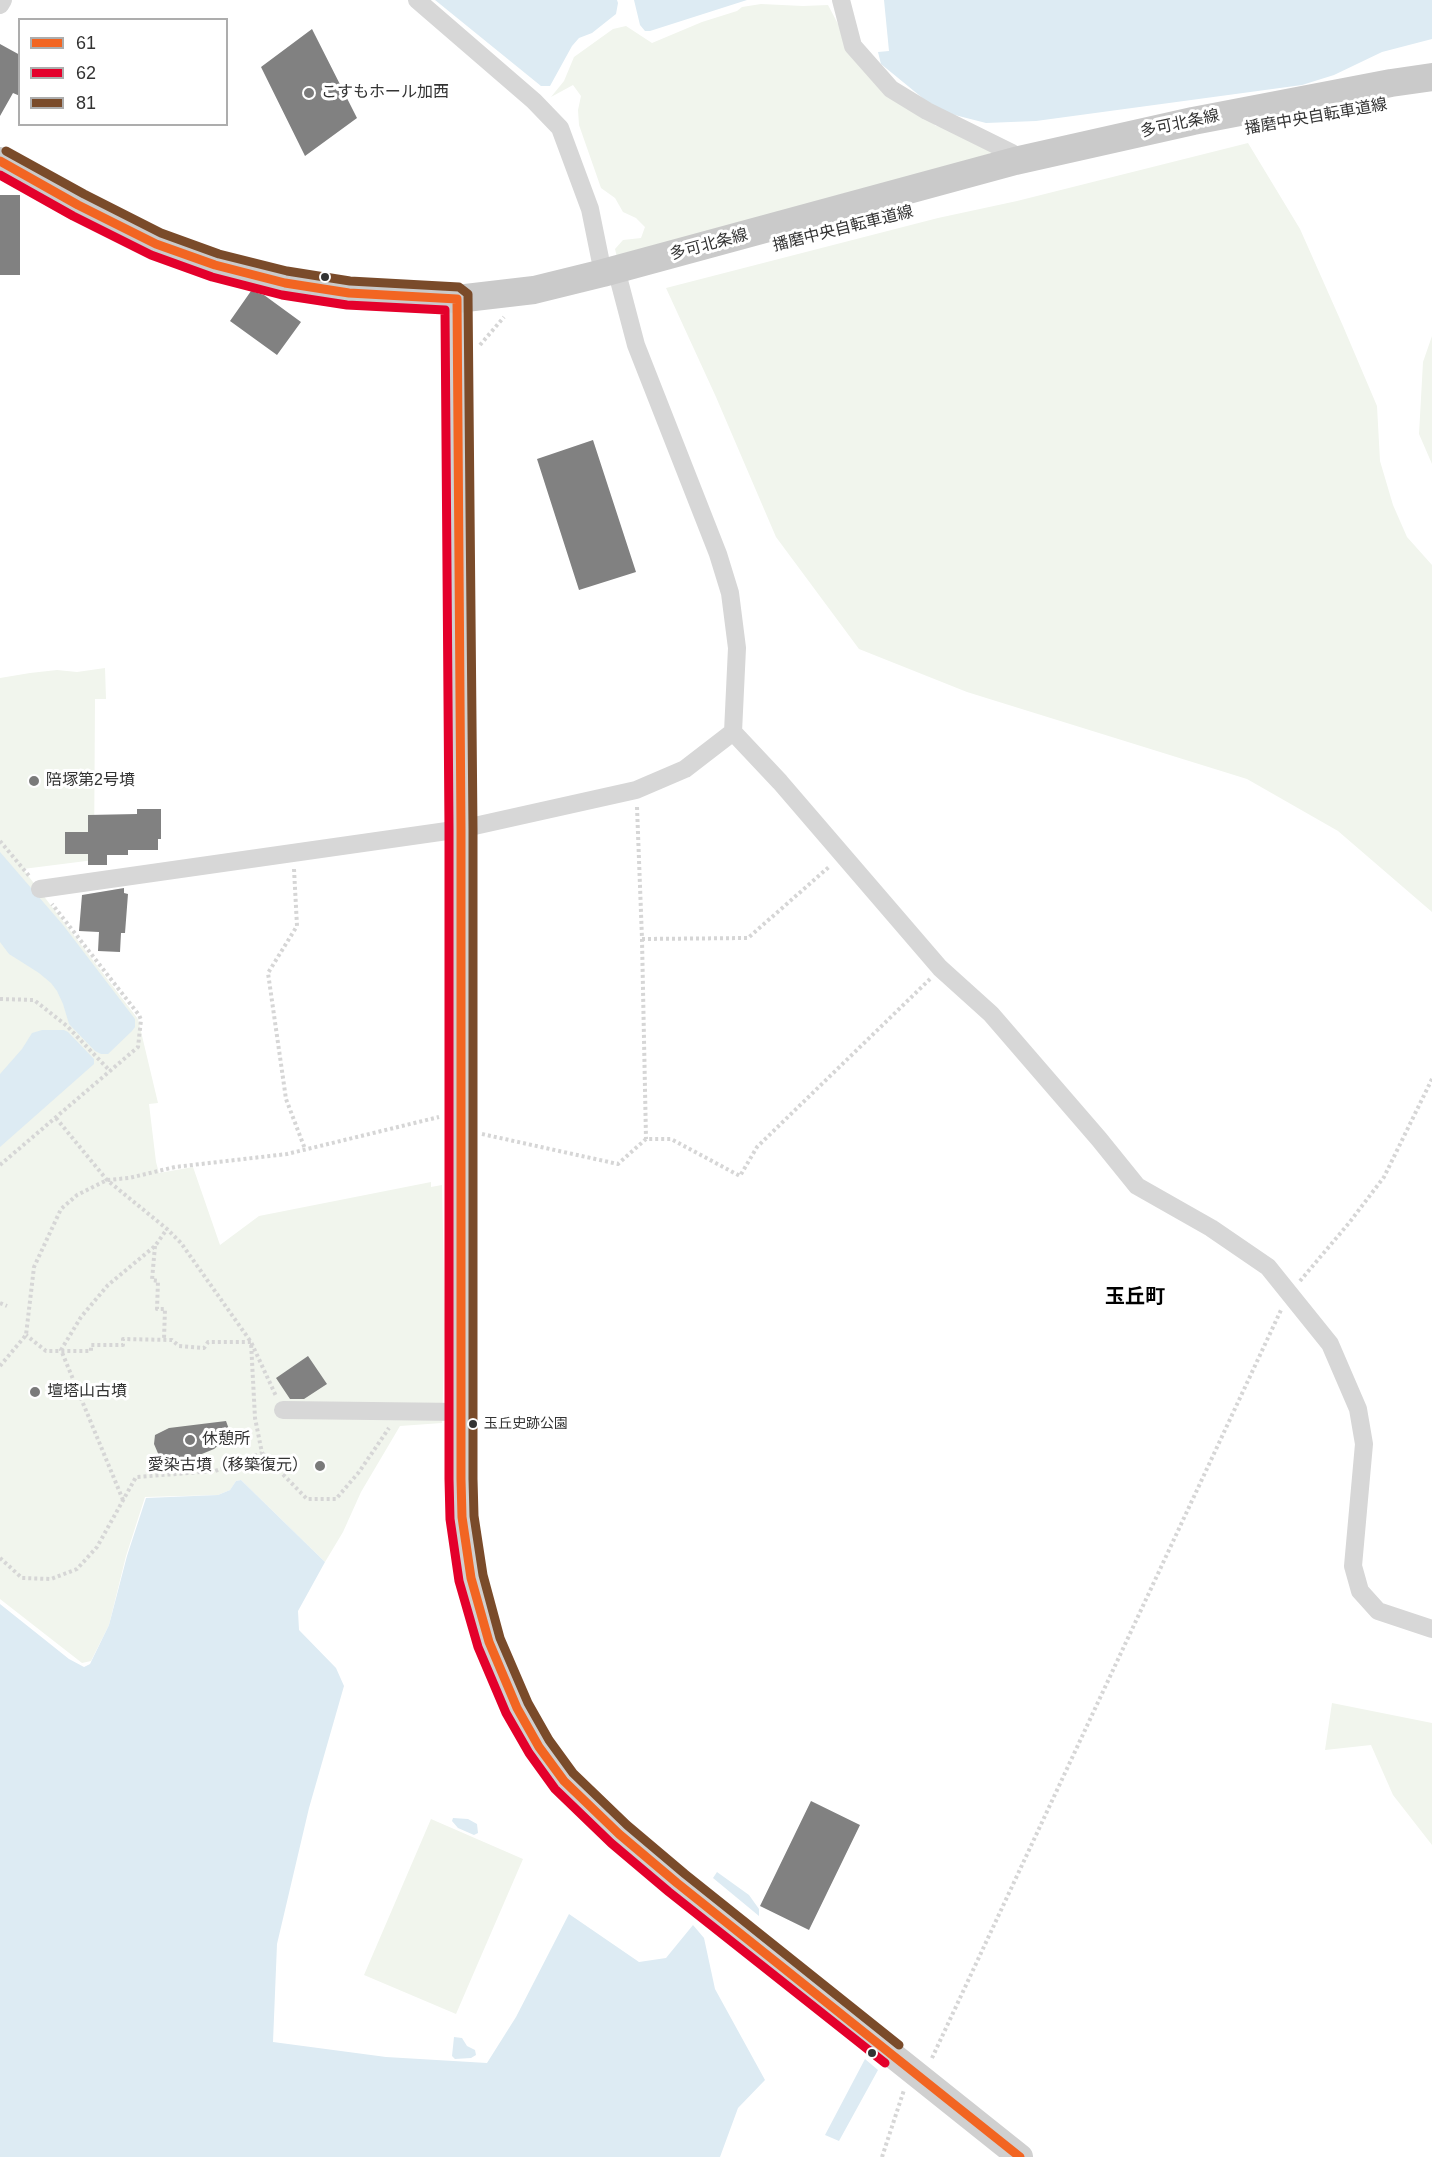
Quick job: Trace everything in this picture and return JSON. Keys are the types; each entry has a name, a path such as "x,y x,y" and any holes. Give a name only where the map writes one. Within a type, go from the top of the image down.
{"main road":[{"name":"多可北条線","path":"0,161 78,205 156,244 215,265 285,283 349,294 457,299 534,290 1015,162 1193,121 1391,82 1432,77"}],"street":[{"path":"0,5 3,0"},
{"path":"417,0 534,101 561,129 636,345 718,554 730,593 737,648 733,732 940,968 991,1014 1137,1186 1211,1228 1268,1267 1330,1344 1358,1409 1364,1444 1353,1566 1360,1591 1378,1611 1432,1629"},
{"path":"841,0 853,46 891,89 927,111 1012,153 1015,162"},
{"path":"457,299 461,829 473,1129 460,1412 462,1517 471,1578 489,1642 516,1708 539,1747 564,1781 619,1834 686,1891 1020,2157"},
{"path":"40,889 461,829 636,790 686,769 733,732"},
{"path":"283,1410 460,1412"}],"path":[{"path":"480,355 480,345 507,313"},
{"path":"636,790 646,1139"},
{"path":"0,841 141,1020 138,1047 0,1165"},
{"path":"294,854 297,926 268,973 286,1100 305,1149"},
{"path":"642,939 748,938 843,855"},
{"path":"0,1366 26,1335 34,1267 61,1209 77,1195 107,1180 129,1178 175,1167 473,1129 618,1164 646,1139 671,1139 740,1176 757,1147 940,968"},
{"path":"0,999 34,999 67,1026 110,1071"},
{"path":"882,2157 917,2074 1288,1294 1384,1177 1432,1079"},
{"path":"56,1118 107,1180 167,1229 181,1244 251,1342 283,1410"},
{"path":"61,1350 81,1317 108,1285 155,1246 167,1229"},
{"path":"155,1246 152,1280 158,1281 157,1309 165,1308 164,1339"},
{"path":"0,1303 7,1306"},
{"path":"26,1335 46,1351 91,1351 91,1345 123,1345 123,1339 164,1339 172,1340 179,1346 204,1348 208,1341 251,1342"},
{"path":"251,1342 255,1418 262,1453 307,1499 336,1499 359,1472 402,1410"},
{"path":"61,1350 123,1501"},
{"path":"0,1558 22,1578 51,1579 76,1569 96,1547 136,1477 215,1471 262,1453"}],"shaded area":[{"path":"435,0 617,0 618,3 616,14 592,33 579,38 572,46 550,86 541,86"},
{"path":"634,0 747,0 645,31 640,25"},
{"path":"884,0 1432,0 1432,39 1382,52 1334,75 1302,85 1036,121 986,123 947,113 925,100 881,64 878,52 889,51"},
{"path":"761,4 828,5 847,41 936,126 945,127 995,152 619,265 615,249 623,240 641,238 645,227 636,218 623,212 615,198 601,188 579,125 578,110 581,96 573,85 551,97 564,81 574,57 613,29 626,26 652,43 702,22 737,11 742,7"},
{"path":"1248,143 1300,229 1343,326 1377,406 1380,461 1393,505 1407,537 1432,565 1432,912 1338,831 1247,779 967,692 859,649 776,537 666,288 938,218 1017,201"},
{"path":"1432,336 1432,464 1419,434 1423,362"},
{"name":"玉丘史跡公園","path":"105,668 106,699 95,699 94,860 23,869 138,1019 158,1103 149,1104 159,1173 193,1167 220,1245 259,1216 431,1182 431,1187 442,1185 445,1327 442,1423 400,1426 361,1492 343,1532 325,1562 241,1480 236,1481 230,1490 218,1495 145,1497 126,1556 109,1625 91,1661 82,1663 0,1599 0,678 57,670 77,672"},
{"path":"0,852 63,925 135,1019 135,1027 132,1031 108,1054 95,1051 69,1024 63,1004 51,983 9,954 0,942"},
{"path":"42,1030 68,1032 94,1059 94,1064 0,1147 0,1074 22,1049 32,1033"},
{"path":"241,1480 325,1562 298,1611 299,1630 336,1668 344,1686 309,1808 277,1944 273,2042 386,2057 487,2063 516,2017 569,1914 639,1962 666,1958 693,1925 704,1938 715,1989 765,2080 738,2108 720,2157 0,2157 0,1604 69,1659 84,1667 90,1664 109,1625 127,1556 146,1498 218,1495 230,1490 236,1481"},
{"path":"1332,1703 1432,1723 1432,1845 1393,1795 1371,1745 1325,1750"},
{"path":"453,1818 468,1819 477,1824 478,1833 474,1835 458,1828 452,1821"},
{"path":"431,1819 523,1859 456,2014 364,1975"},
{"path":"717,1872 749,1895 759,1909 759,1916 713,1878"},
{"path":"454,2037 462,2038 467,2046 475,2050 476,2055 471,2058 455,2059 452,2056"},
{"path":"865,2059 878,2070 839,2141 825,2135"}],"building":[{"name":"こすもホール加西","path":"312,29 357,118 305,156 261,67"},
{"path":"0,44 18,54 18,95 13,93 0,116"},
{"path":"0,195 20,195 20,275 0,275"},
{"path":"251,291 264,295 301,322 277,355 230,321"},
{"path":"593,440 636,572 579,590 537,459"},
{"path":"137,809 161,809 161,839 158,839 158,850 128,850 128,855 107,855 107,865 88,865 88,854 65,854 65,832 88,832 88,815 137,814"},
{"path":"124,888 124,893 128,894 125,933 121,933 120,952 98,951 99,932 79,931 82,895"},
{"path":"308,1356 327,1384 304,1399 290,1399 276,1378"},
{"name":"休憩所","path":"226,1421 231,1435 214,1449 197,1456 198,1463 167,1463 160,1458 154,1444 155,1435 169,1428"},
{"path":"811,1801 860,1825 809,1930 760,1906"}],"transit line":[{"name":"81","path":"6,151 161,233 219,254 287,271 350,281 459,287 468,294 473,829 473,1479 474,1516 483,1575 500,1638 528,1703 549,1740 573,1773 627,1825 685,1874 899,2045"},
{"name":"61","path":"0,161 78,205 156,244 215,265 285,283 349,293 457,299 461,829 461,1479 462,1517 471,1578 489,1642 517,1708 539,1747 564,1781 619,1834 677,1883 1020,2157"},
{"name":"62","path":"0,175 73,216 151,255 212,277 282,295 347,305 445,310 449,829 449,1479 450,1519 459,1581 478,1647 506,1713 529,1753 555,1789 611,1843 669,1892 885,2063"}],"place":[{"name":"こすもホール加西","path":"309,93"},
{"name":"陪塚第2号墳","path":"34,781"},
{"name":"壇塔山古墳","path":"35,1392"},
{"name":"玉丘史跡公園","path":"473,1424"},
{"name":"休憩所","path":"190,1440"},
{"name":"愛染古墳（移築復元）","path":"320,1466"}],"district":[{"name":"玉丘町","path":"1135,1297"}]}
